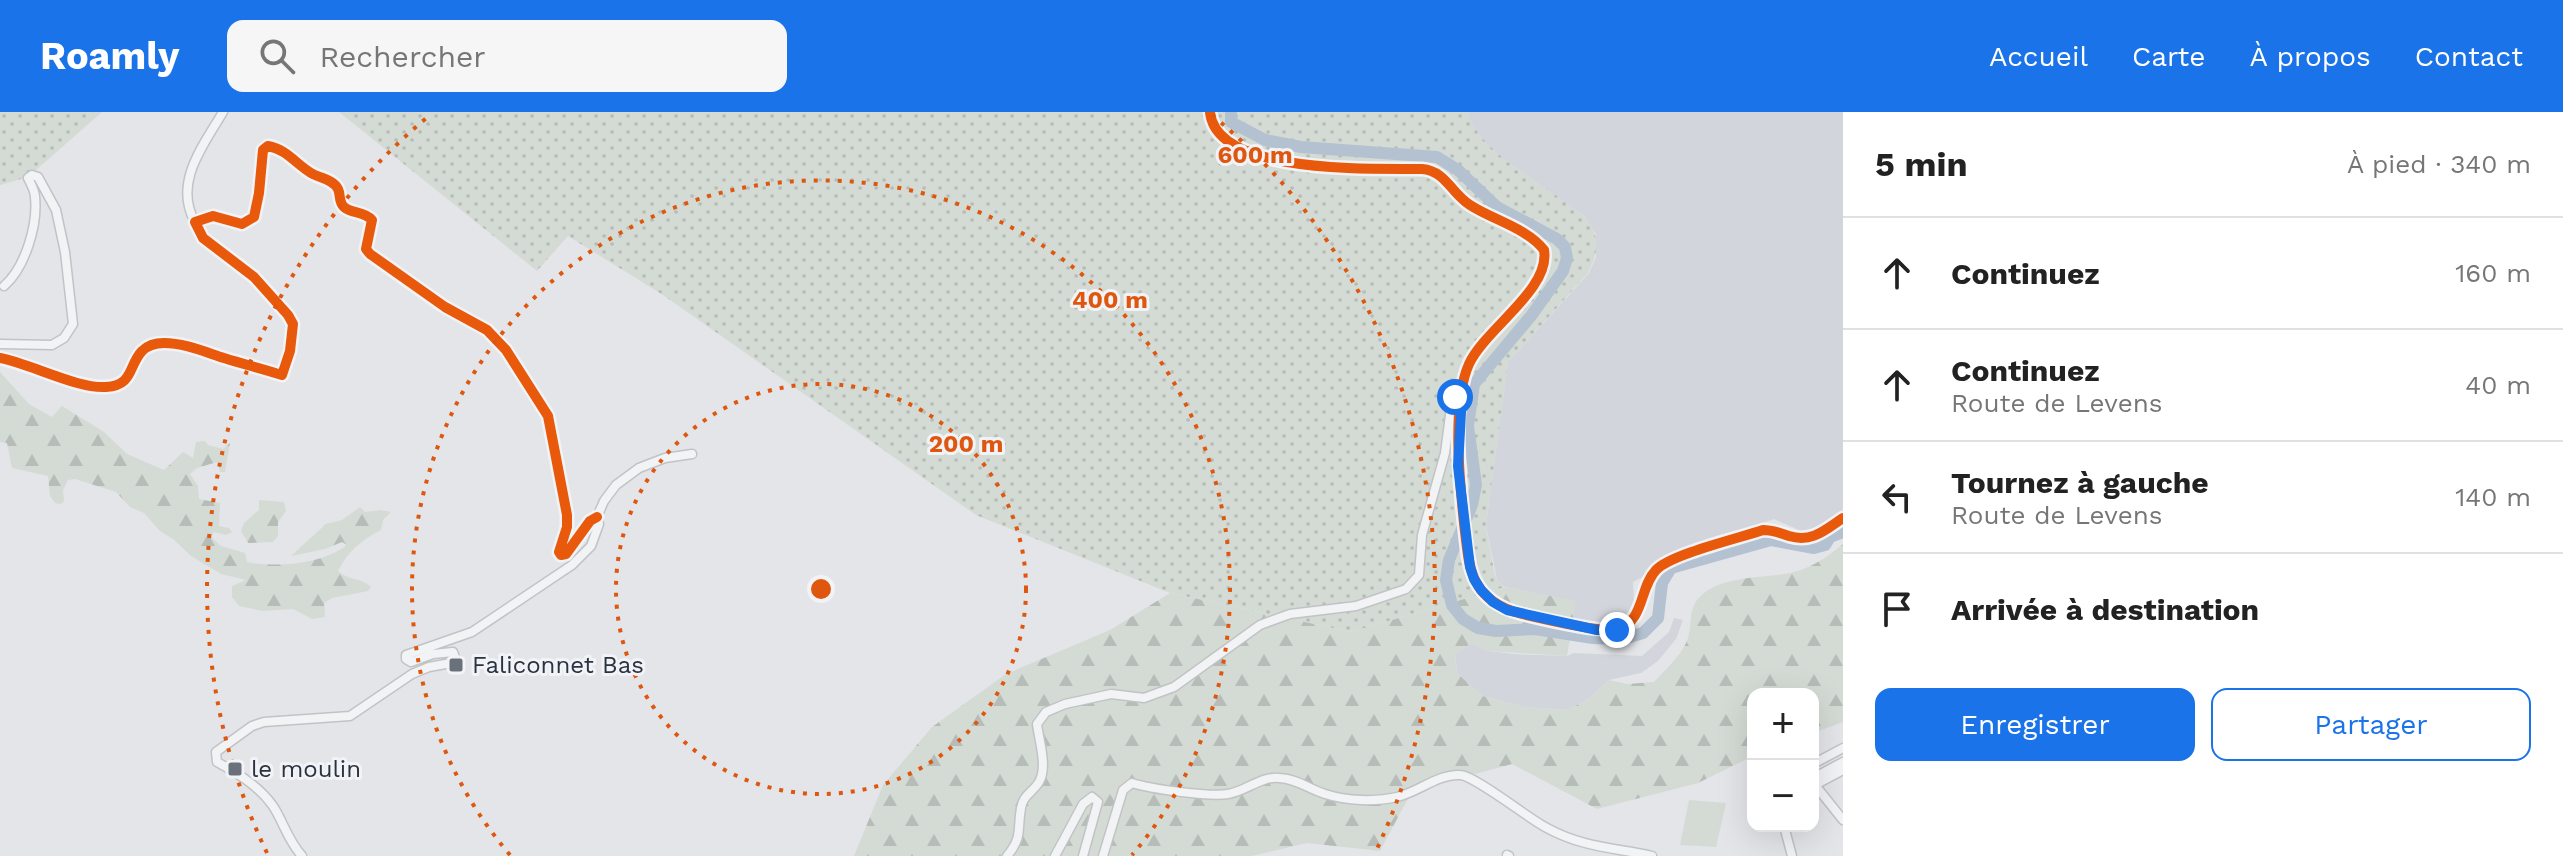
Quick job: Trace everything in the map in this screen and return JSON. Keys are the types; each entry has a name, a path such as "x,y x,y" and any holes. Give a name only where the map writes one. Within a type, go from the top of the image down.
{"street":[{"path":"0,358 88,385 116,386 128,378 144,349 161,343 199,350 282,375 290,351 293,324 288,315 254,277 203,238 187,207 186,189 194,164 223,112"},
{"path":"1210,112 1213,125 1224,139 1257,154 1311,166 1436,171 1469,205 1542,246 1545,260 1538,277 1480,346 1469,365 1462,395 1458,466 1467,548 1474,579 1493,602 1507,610 1597,630 1617,630 1637,614 1647,583 1656,569 1671,560 1763,530 1804,540 1813,538 1843,518"},
{"path":"195,222 213,216 242,224 254,217 263,150 268,146 333,183 346,209 368,215 372,220 366,249 445,307 487,330 506,350 548,416 567,515 567,527 559,552 561,555 566,554 590,521 597,517 616,485 639,468 665,458 692,454"},
{"path":"0,344 52,345 64,338 73,324 65,252 56,210 38,177 32,175 28,178 35,195 32,232 20,269 4,286"},
{"path":"1007,856 1018,844 1021,808 1026,794 1039,782 1043,765 1037,724 1046,712 1065,704 1111,694 1133,699 1158,694 1187,678 1260,625 1290,614 1356,606 1406,589 1414,583 1421,567 1419,548 1427,511 1445,453 1452,400 1462,395"},
{"path":"302,856 287,836 273,806 257,788 217,762 216,752 252,726 264,722 350,716 412,674 456,660 453,652 433,654 411,662 406,655 472,632 572,565 591,546 599,524 597,517"},
{"path":"1819,761 1843,748"},
{"path":"1819,773 1843,762"},
{"path":"1819,783 1843,770"},
{"path":"1103,856 1123,790 1132,783 1148,788 1228,794 1263,779 1292,779 1326,795 1357,801 1397,797 1456,775 1470,776 1524,815 1568,838 1645,855"},
{"path":"1819,790 1843,820"},
{"path":"1055,856 1083,804 1092,797 1098,802 1083,856"},
{"path":"1786,832 1792,856"},
{"path":"1616,851 1628,856"}],"shaded area":[{"path":"1467,112 1843,112 1843,512 1806,533 1774,519 1662,558 1646,575 1633,582 1634,601 1629,611 1621,619 1606,625 1573,618 1574,608 1530,592 1505,587 1497,580 1486,525 1508,362 1589,273 1596,257 1596,234 1584,216 1492,151 1471,125"},
{"path":"1674,618 1683,620 1676,639 1658,661 1641,673 1609,680 1588,699 1568,710 1525,707 1482,696 1457,673 1455,654 1471,643 1488,651 1514,654 1642,656 1669,632"}],"green space":[{"path":"0,112 102,112 28,177 0,185"},
{"path":"339,112 1467,112 1483,139 1495,151 1586,218 1596,237 1596,248 1588,273 1508,362 1486,525 1494,571 1497,580 1505,587 1351,632 1170,593 976,515 663,295 568,236 537,271"},
{"path":"0,372 29,404 52,417 62,406 104,432 127,454 164,470 183,452 193,458 196,442 205,441 208,445 223,449 230,443 225,472 220,472 217,462 197,468 190,474 198,486 199,499 220,503 219,526 232,532 226,535 214,532 211,537 221,546 245,553 247,562 272,565 325,557 347,545 342,542 291,556 326,524 342,520 360,507 365,512 391,512 383,520 381,530 356,547 338,571 371,587 368,591 332,598 324,603 325,617 312,619 293,609 263,611 239,606 232,597 232,586 246,580 221,574 191,556 116,492 75,479 68,480 63,490 64,501 55,503 50,496 48,476 12,468 7,443 0,442"},
{"path":"259,500 284,502 286,511 278,522 278,536 273,542 248,543 241,531 244,523 259,510"},
{"path":"1843,544 1843,722 1819,731 1819,688 1747,688 1747,759 1698,783 1597,809 1512,764 1412,791 1380,851 1307,843 1252,856 854,856 883,785 932,727 1006,674 1110,630 1170,593 1351,632 1505,587 1576,601 1567,656 1488,651 1471,643 1455,655 1457,673 1482,696 1525,707 1568,710 1588,699 1609,680 1627,684 1654,682 1686,644 1693,608 1704,593 1726,582 1801,570"},
{"path":"1689,800 1726,803 1716,847 1680,845"}],"waterway":[{"path":"1231,112 1231,122 1265,140 1301,147 1437,157 1458,170 1497,207 1557,239 1565,247 1567,258 1563,271 1531,316 1474,384 1468,426 1476,485 1472,505 1449,560 1446,580 1452,605 1463,619 1478,628 1496,631 1535,629 1623,639 1643,633 1658,618 1662,583 1671,568 1771,540 1814,548 1825,545 1830,537 1843,532"}],"cycle path":[{"path":"1210,112 1219,133 1239,148 1268,158 1336,167 1430,171 1443,178 1470,205 1519,230 1544,250 1543,265 1528,294 1488,337 1469,364 1460,401 1459,470 1468,556 1479,587 1494,602 1515,612 1556,622 1618,629 1633,619 1656,570 1676,558 1763,530 1797,538 1811,537 1843,518"},
{"path":"0,358 82,384 106,387 126,379 144,349 172,343 282,375 290,351 293,324 288,315 254,277 203,238 195,222 213,216 242,224 254,217 263,150 268,146 286,153 311,173 333,183 344,207 372,220 366,249 370,254 445,307 487,330 506,350 548,416 567,515 567,527 559,552 561,555 566,554 590,521 597,517"}],"place":[{"name":"Faliconnet Bas","path":"456,665"},
{"name":"le moulin","path":"235,769"}],"route":[{"path":"1455,397 1462,395 1458,466 1467,548 1470,567 1481,590 1507,610 1597,630 1617,630"}]}
